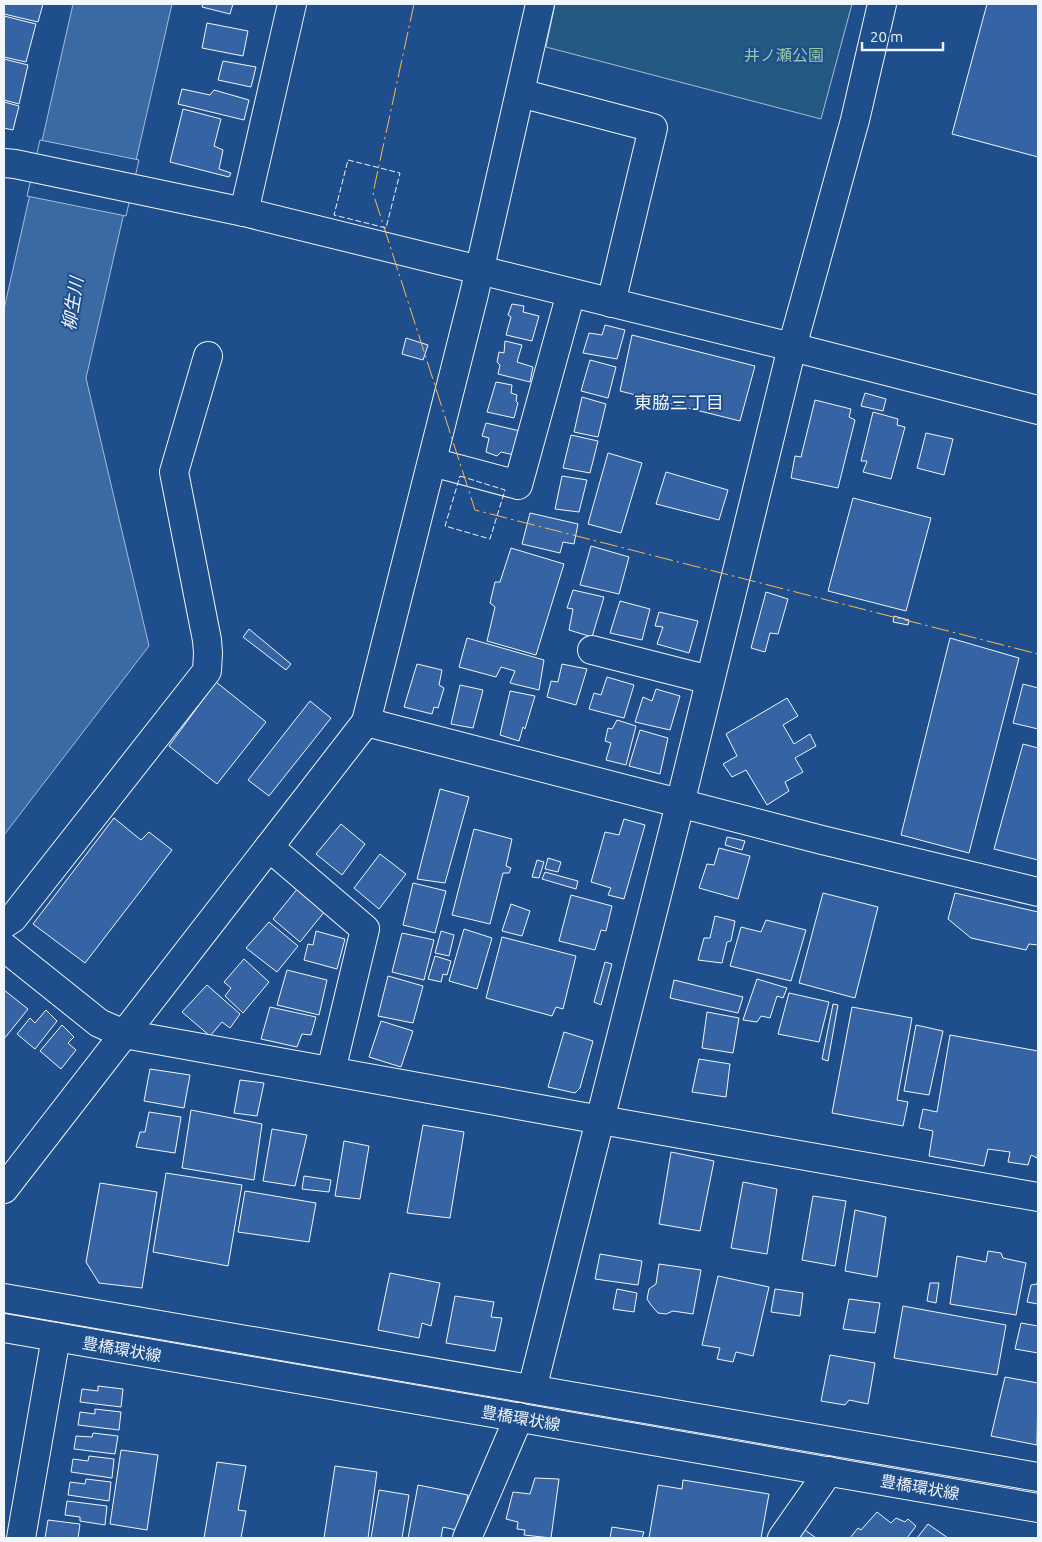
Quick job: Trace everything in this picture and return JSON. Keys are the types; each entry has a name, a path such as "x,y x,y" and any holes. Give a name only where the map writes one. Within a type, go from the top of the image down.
{"street":[{"path":"244,212 292,4"},
{"path":"4,1189 366,722 480,271 540,4"},
{"path":"532,1389 680,804 792,347 855,120 882,4"},
{"path":"520,93 653,128 611,303"},
{"path":"10,163 244,212 792,347 1038,410"},
{"path":"432,462 518,485 571,293"},
{"path":"4,924 12,918 207,671 207,640 174,472 208,356"},
{"path":"592,650 710,679"},
{"path":"366,722 680,804 1038,892"},
{"path":"268,847 365,928 331,1071"},
{"path":"4,947 99,1023 124,1034 1038,1197"},
{"name":"豊橋環状線","path":"4,1298 1038,1477"},
{"name":"豊橋環状線","path":"4,1328 1038,1508"},
{"path":"21,1538 56,1337"},
{"path":"467,1538 519,1418"},
{"path":"782,1538 829,1471"}],"green space":[{"name":"井ノ瀬公園","path":"555,4 852,4 821,119 546,47"}],"water":[{"name":"柳生川","path":"73,4 172,4 86,378 149,646 4,835 4,309"}],"pier":[{"path":"40,140 139,160 126,216 27,196"}],"building":[{"path":"4,4 43,4 38,22 4,14"},
{"path":"203,4 233,4 230,14 202,7"},
{"path":"987,4 1038,4 1038,157 952,134"},
{"path":"4,16 36,24 26,62 4,57"},
{"path":"207,23 248,31 243,56 202,48"},
{"path":"4,59 28,65 19,104 4,100"},
{"path":"223,61 256,67 251,87 218,80"},
{"path":"182,89 210,95 214,90 249,100 244,120 178,104"},
{"path":"4,102 19,106 13,130 4,128"},
{"path":"183,109 221,119 214,146 223,150 219,169 231,173 229,177 170,162"},
{"path":"512,304 524,306 523,312 539,316 532,341 506,335 511,317 508,315"},
{"path":"605,325 625,330 617,359 583,353 589,333 602,335"},
{"path":"632,335 755,366 740,421 620,391"},
{"path":"406,338 428,345 423,360 402,354"},
{"path":"505,341 522,345 517,362 533,367 530,382 498,374 500,365 497,362 499,352 504,353"},
{"path":"590,360 616,367 608,398 581,391"},
{"path":"496,382 512,385 511,393 517,395 516,401 518,403 514,418 487,412"},
{"path":"865,393 886,399 883,411 861,406"},
{"path":"582,397 606,404 598,437 574,432"},
{"path":"815,400 851,409 849,417 855,420 838,488 791,478 795,456 801,457"},
{"path":"873,412 898,419 897,425 905,427 891,479 863,472 867,461 861,461"},
{"path":"486,423 520,431 514,455 501,452 497,456 486,452 489,438 482,436"},
{"path":"926,433 953,439 944,475 917,468"},
{"path":"571,435 598,441 590,473 563,468"},
{"path":"608,453 642,463 621,533 588,524"},
{"path":"666,472 728,490 719,520 656,504"},
{"path":"562,476 587,480 579,512 555,509"},
{"path":"853,498 931,518 906,611 828,591"},
{"path":"530,513 578,524 574,544 563,542 560,553 522,544"},
{"path":"591,546 629,557 619,594 580,585"},
{"path":"511,548 564,564 536,655 487,641 495,607 490,603 495,582 500,582"},
{"path":"573,590 604,597 592,637 569,630 573,609 567,608"},
{"path":"766,592 788,599 778,634 770,633 765,652 751,648"},
{"path":"620,601 650,609 642,640 610,633"},
{"path":"659,612 698,621 689,653 657,644 663,627 655,626"},
{"path":"894,616 909,620 908,625 893,622"},
{"path":"249,629 291,664 286,670 243,637"},
{"path":"467,638 544,660 539,690 510,683 515,671 501,667 496,677 459,667"},
{"path":"950,638 1019,658 969,853 901,835"},
{"path":"417,664 442,670 439,685 444,688 438,708 434,707 432,714 404,707"},
{"path":"562,664 587,669 576,705 547,697 551,681 558,682"},
{"path":"607,677 634,685 624,718 589,709 594,693 601,695"},
{"path":"216,682 266,722 217,784 169,746"},
{"path":"1023,684 1038,688 1038,729 1013,723"},
{"path":"460,685 483,690 473,728 451,724"},
{"path":"656,689 680,696 670,730 635,722 643,697 652,701"},
{"path":"510,691 535,696 525,729 523,727 519,741 500,735"},
{"path":"787,698 798,716 783,725 794,744 810,734 816,746 795,758 803,772 785,782 789,791 767,805 746,770 732,777 723,764 737,756 726,734"},
{"path":"310,701 331,718 269,796 248,780"},
{"path":"617,720 636,726 626,765 606,760 611,743 605,741 608,728 612,729"},
{"path":"640,730 668,738 660,774 629,766"},
{"path":"1023,744 1038,748 1038,860 994,849"},
{"path":"440,789 469,797 445,883 417,879"},
{"path":"114,818 141,840 149,832 172,850 85,963 33,924"},
{"path":"624,819 645,825 624,899 608,895 611,888 591,882 605,832 619,835"},
{"path":"341,824 365,844 342,875 316,854"},
{"path":"474,829 512,839 506,866 511,868 509,873 503,873 490,924 452,915"},
{"path":"727,837 745,841 742,850 725,845"},
{"path":"719,848 750,856 738,899 699,888 707,864 714,865"},
{"path":"380,854 406,874 379,909 354,888"},
{"path":"548,858 561,862 558,872 545,869"},
{"path":"537,860 544,862 539,878 532,877"},
{"path":"545,872 578,881 576,889 542,879"},
{"path":"413,883 446,891 435,933 403,925"},
{"path":"298,888 325,911 300,942 273,919"},
{"path":"823,893 878,907 855,998 799,983"},
{"path":"955,893 1038,912 1038,945 1029,944 1026,950 971,938 948,919"},
{"path":"571,895 612,906 606,931 601,930 595,950 559,941"},
{"path":"511,904 530,911 522,936 502,931"},
{"path":"715,916 735,921 731,941 727,942 722,963 698,960 704,938 710,938"},
{"path":"766,920 806,930 791,981 730,966 741,927 761,932"},
{"path":"269,922 298,946 277,972 246,948"},
{"path":"464,929 492,938 477,989 449,981"},
{"path":"316,931 345,939 337,969 304,960 308,944 313,945"},
{"path":"441,931 454,935 449,956 435,953"},
{"path":"402,933 434,940 424,980 392,972"},
{"path":"502,937 576,956 563,1009 556,1007 552,1016 486,998"},
{"path":"435,956 451,961 447,975 443,974 441,982 428,979"},
{"path":"244,959 269,982 243,1013 225,996 231,988 224,982"},
{"path":"605,962 612,964 601,1005 594,1002"},
{"path":"287,970 327,980 319,1015 277,1005"},
{"path":"388,976 423,986 413,1023 378,1016"},
{"path":"757,979 787,988 783,998 777,996 770,1018 761,1016 757,1022 743,1020"},
{"path":"674,980 743,997 738,1013 670,998"},
{"path":"207,985 240,1014 230,1028 222,1022 210,1036 182,1012"},
{"path":"4,990 28,1009 4,1039"},
{"path":"789,993 829,1002 819,1042 778,1034"},
{"path":"833,1004 838,1005 828,1061 822,1059"},
{"path":"270,1007 316,1017 311,1035 302,1034 297,1047 261,1039"},
{"path":"852,1007 912,1018 897,1100 908,1102 903,1126 832,1113"},
{"path":"46,1010 57,1021 35,1049 17,1034 30,1018 35,1023"},
{"path":"707,1012 739,1018 733,1053 702,1048"},
{"path":"381,1021 413,1031 401,1067 369,1057"},
{"path":"62,1025 74,1037 68,1043 76,1050 61,1069 40,1051"},
{"path":"916,1025 943,1031 929,1095 904,1091"},
{"path":"564,1032 593,1041 580,1088 575,1093 548,1087"},
{"path":"950,1035 1038,1051 1038,1148 1037,1158 1031,1155 1028,1165 1008,1162 1010,1152 988,1149 984,1166 929,1156 933,1131 919,1128 923,1109 937,1112"},
{"path":"699,1059 730,1064 726,1097 692,1092"},
{"path":"150,1069 190,1075 184,1108 144,1101"},
{"path":"240,1080 264,1083 257,1116 234,1113"},
{"path":"191,1110 262,1124 254,1180 182,1168"},
{"path":"149,1112 181,1117 175,1153 136,1147 140,1132 145,1132"},
{"path":"423,1125 464,1132 450,1218 407,1213"},
{"path":"272,1129 307,1135 295,1186 263,1181"},
{"path":"344,1141 369,1146 360,1199 335,1196"},
{"path":"671,1152 714,1161 700,1231 659,1224"},
{"path":"166,1173 242,1185 228,1266 153,1252"},
{"path":"304,1176 331,1180 329,1192 302,1189"},
{"path":"743,1182 777,1189 767,1254 731,1248"},
{"path":"100,1183 157,1192 142,1288 99,1283 86,1262"},
{"path":"245,1191 316,1203 309,1242 238,1232"},
{"path":"813,1196 846,1201 835,1266 802,1260"},
{"path":"855,1210 886,1217 877,1277 845,1271"},
{"path":"988,1251 1001,1253 1003,1258 1026,1263 1016,1315 950,1304 957,1256 986,1262"},
{"path":"600,1254 642,1261 638,1285 595,1279"},
{"path":"659,1264 701,1270 693,1314 673,1311 666,1314 658,1313 651,1305 647,1299 649,1289 656,1284"},
{"path":"390,1273 440,1283 431,1326 422,1323 419,1338 378,1330"},
{"path":"718,1276 769,1287 753,1356 736,1352 733,1362 717,1359 720,1348 702,1345"},
{"path":"1038,1278 1038,1304 1027,1302 1031,1285 1037,1284"},
{"path":"930,1283 939,1283 936,1303 927,1301"},
{"path":"617,1289 637,1293 634,1312 613,1309"},
{"path":"775,1289 803,1293 800,1316 771,1312"},
{"path":"455,1296 494,1302 491,1317 502,1318 495,1351 446,1343"},
{"path":"849,1299 880,1303 875,1333 843,1329"},
{"path":"903,1306 1006,1325 997,1375 894,1358"},
{"path":"1021,1323 1038,1326 1038,1353 1015,1349"},
{"path":"830,1355 875,1363 868,1404 849,1400 845,1405 821,1401"},
{"path":"1005,1377 1038,1383 1037,1445 991,1436"},
{"path":"98,1386 123,1389 121,1407 80,1402 82,1389 98,1391"},
{"path":"95,1409 121,1412 119,1430 78,1425 80,1412 95,1414"},
{"path":"93,1433 118,1436 115,1454 74,1449 76,1436 92,1437"},
{"path":"121,1450 158,1455 147,1530 110,1524"},
{"path":"89,1456 114,1459 112,1478 71,1472 73,1459 88,1461"},
{"path":"217,1462 246,1466 238,1510 246,1511 241,1538 204,1538"},
{"path":"335,1466 377,1472 368,1538 324,1538"},
{"path":"535,1478 559,1479 551,1538 524,1535 525,1530 517,1529 518,1522 506,1519 513,1492 530,1494"},
{"path":"86,1479 111,1482 109,1501 68,1495 70,1482 85,1484"},
{"path":"683,1480 769,1494 761,1538 649,1538 658,1485 682,1489"},
{"path":"418,1485 468,1495 461,1531 443,1527 441,1538 408,1538"},
{"path":"379,1490 409,1495 402,1538 371,1538"},
{"path":"67,1501 107,1506 105,1525 80,1521 80,1517 65,1515"},
{"path":"877,1512 891,1523 896,1518 905,1522 908,1519 916,1526 907,1538 850,1538 858,1528 861,1530"},
{"path":"48,1520 80,1524 78,1538 45,1538"},
{"path":"928,1524 948,1538 917,1538"},
{"path":"612,1527 644,1532 642,1538 610,1538"},
{"path":"805,1530 816,1538 798,1538"}],"fence":[{"path":"348,160 400,173 386,228 334,215 348,160"},
{"path":"460,476 505,490 490,539 445,526 460,476"}],"power":[{"path":"414,4 373,193 475,510 1038,654"}],"district":[{"name":"東脇三丁目","path":"679,403"}]}
